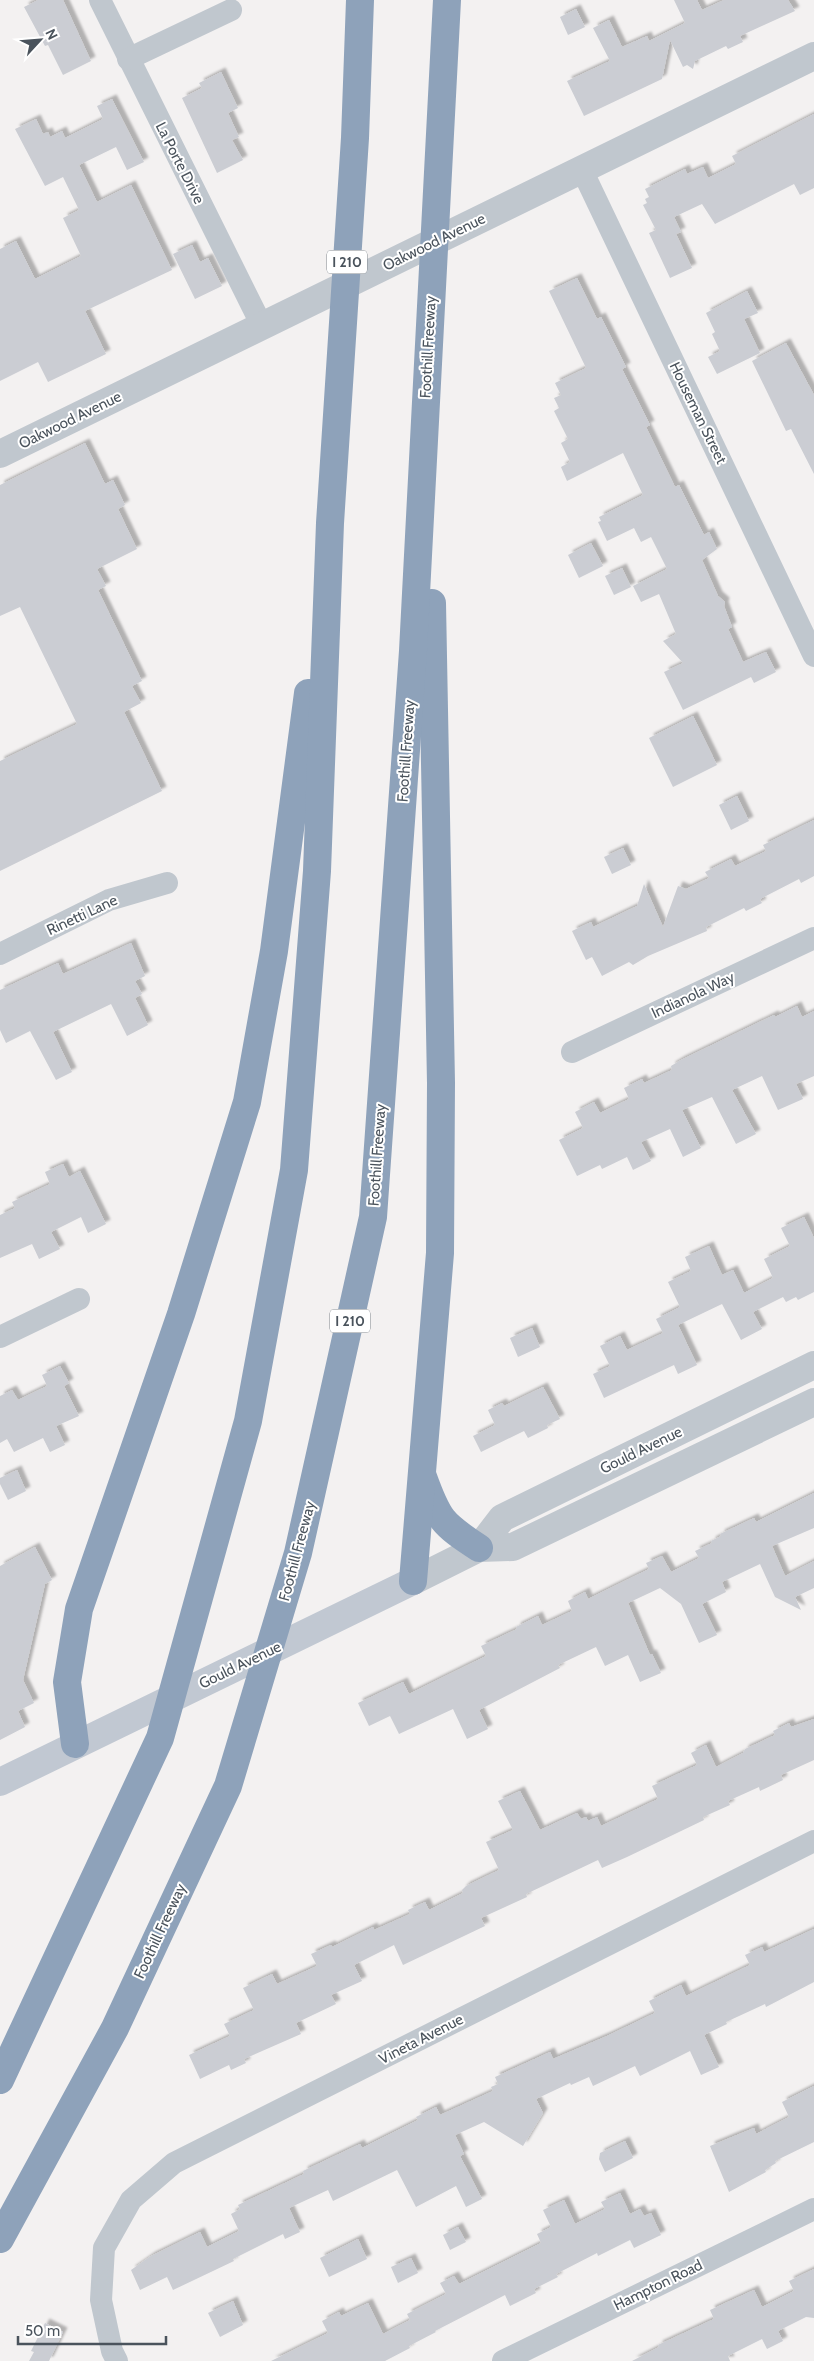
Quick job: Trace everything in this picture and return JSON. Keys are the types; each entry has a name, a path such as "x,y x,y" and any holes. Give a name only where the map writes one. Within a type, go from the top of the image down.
{"highway":[{"name":"I 210","path":"0,2080 160,1738 248,1420 294,1170 317,871 330,523 354,138 360,0"},
{"name":"Foothill Freeway","path":"0,2240 115,2028 228,1786 298,1554 373,1217 413,651 447,0"},
{"path":"413,1581 440,1253 441,1083 428,337"},
{"path":"75,1744 67,1682 79,1609 181,1314 247,1102 274,951 330,523"},
{"path":"421,1471 435,1510 450,1530 479,1548"}],"main road":[{"name":"Gould Avenue","path":"0,1782 413,1581"}],"street":[{"name":"La Porte Drive","path":"100,0 128,59 273,321"},
{"path":"128,59 231,10"},
{"name":"Oakwood Avenue","path":"0,454 814,56"},
{"name":"Houseman Street","path":"582,170 814,656"},
{"name":"Rinetti Lane","path":"0,954 109,900 167,883"},
{"name":"Indianola Way","path":"572,1052 814,938"},
{"path":"0,1337 79,1299"},
{"name":"Gould Avenue","path":"479,1548 502,1518 814,1365"},
{"name":"Gould Avenue","path":"413,1581 479,1548 513,1547 814,1402"},
{"name":"Vineta Avenue","path":"117,2361 112,2351 101,2300 104,2248 131,2200 174,2163 814,1841"},
{"name":"Hampton Road","path":"503,2361 814,2209"}],"building":[{"path":"38,0 63,0 91,61 63,75 48,45 45,46 24,7"},
{"path":"674,0 697,0 702,10 724,0 788,0 795,11 740,36 743,42 728,49 726,46 695,61 693,69 687,65 683,67 670,40 662,79 584,116 567,81 610,61 593,28 609,20 622,47 647,36 649,41 685,23"},
{"path":"576,9 585,27 568,35 560,17"},
{"path":"221,72 238,108 228,113 239,137 232,140 243,160 217,173 182,98 202,88 199,83"},
{"path":"112,99 144,162 127,170 116,147 79,165 97,202 131,185 172,270 85,311 106,354 48,382 38,362 0,381 0,249 16,241 35,279 81,256 63,218 79,210 63,177 45,186 15,129 36,119 43,134 48,132 50,137 62,131 65,138 103,119 97,106"},
{"path":"814,114 814,188 800,195 794,184 715,224 702,204 674,217 681,232 676,234 692,268 670,278 649,233 656,230 643,205 647,203 645,199 649,197 645,189 685,169 687,174 703,167 708,178 736,164 732,156"},
{"path":"192,245 200,262 208,258 222,286 195,299 173,254"},
{"path":"577,278 597,319 601,317 626,367 622,369 650,425 646,427 675,487 679,485 704,535 709,532 717,549 702,560 718,596 725,602 724,606 732,627 728,629 743,662 766,652 776,672 754,683 751,677 683,710 664,672 683,663 663,641 676,634 659,594 641,602 633,586 667,569 651,537 641,542 634,528 607,541 598,522 601,521 599,517 643,495 623,453 567,481 561,467 570,462 561,443 568,439 554,411 559,408 554,398 561,395 555,383 586,368 549,291"},
{"path":"747,291 758,313 744,319 760,353 717,374 708,357 720,351 712,334 715,332 706,313"},
{"path":"786,343 814,395 814,474 791,429 786,431 752,361"},
{"path":"85,443 105,484 113,480 125,505 118,509 137,549 97,569 106,586 98,590 142,681 132,686 141,703 124,712 162,791 0,871 0,761 77,724 20,607 0,616 0,485"},
{"path":"591,543 603,566 579,578 568,555"},
{"path":"622,568 631,587 614,595 605,576"},
{"path":"693,716 717,765 673,787 649,738"},
{"path":"737,796 749,821 731,830 719,805"},
{"path":"814,820 814,876 801,883 799,879 762,898 760,900 762,903 746,911 744,908 706,927 707,931 648,956 633,965 629,962 602,976 592,957 586,960 572,931 591,922 593,927 637,906 644,884 663,927 678,886 686,889 709,878 705,872 731,859 735,866 766,851 763,845"},
{"path":"623,848 631,865 612,874 604,857"},
{"path":"131,943 145,976 135,981 142,994 135,998 148,1025 127,1036 111,1004 53,1032 72,1072 56,1080 30,1031 6,1043 0,1030 0,990 58,963 63,974"},
{"path":"797,1006 802,1017 814,1011 814,1076 796,1084 803,1099 778,1110 762,1076 732,1090 756,1134 736,1144 712,1097 682,1110 701,1148 683,1157 670,1129 641,1142 651,1161 633,1170 627,1157 602,1169 600,1165 577,1176 559,1140 583,1128 575,1112 594,1102 600,1113 629,1099 624,1088 642,1079 644,1083 672,1070 671,1066 681,1060 774,1015 775,1017"},
{"path":"63,1164 69,1177 80,1171 106,1224 88,1233 81,1217 51,1232 60,1249 39,1259 32,1244 0,1258 0,1215 15,1208 12,1202 50,1184 45,1172"},
{"path":"804,1217 814,1238 814,1292 798,1300 796,1297 786,1302 783,1297 753,1312 762,1329 741,1340 722,1304 678,1325 697,1365 678,1374 674,1365 604,1398 593,1374 610,1366 600,1346 620,1336 627,1350 663,1333 656,1319 680,1307 668,1282 691,1271 685,1257 709,1246 722,1275 733,1270 744,1293 773,1278 764,1259 790,1246 781,1228"},
{"path":"532,1328 540,1347 518,1357 510,1338"},
{"path":"60,1366 69,1383 64,1386 79,1416 56,1426 65,1445 50,1452 43,1438 14,1452 7,1439 0,1443 0,1396 12,1390 18,1400 47,1386 42,1375"},
{"path":"543,1387 560,1419 547,1425 548,1428 528,1438 524,1431 481,1452 473,1436 495,1425 488,1410 502,1403 504,1406"},
{"path":"17,1470 26,1491 8,1500 0,1484 0,1478"},
{"path":"814,1493 814,1528 772,1546 785,1576 814,1561 814,1588 795,1597 801,1610 775,1597 760,1564 722,1582 726,1592 702,1604 717,1635 699,1643 681,1604 660,1588 628,1603 650,1655 652,1654 661,1673 640,1682 628,1655 605,1666 596,1647 558,1665 560,1668 479,1710 488,1729 467,1739 453,1709 399,1734 390,1716 369,1726 358,1703 403,1682 409,1694 486,1656 481,1646 517,1629 516,1627 538,1616 542,1625 572,1611 568,1601 585,1592 588,1599 649,1569 646,1563 662,1556 671,1572 699,1558 695,1551 712,1543 711,1541 721,1536 720,1534 754,1518 756,1522"},
{"path":"35,1547 52,1580 45,1584 23,1680 34,1703 18,1711 25,1727 0,1740 0,1566"},
{"path":"814,1719 814,1760 781,1775 783,1780 760,1791 759,1787 728,1801 730,1805 703,1817 704,1820 627,1857 602,1868 598,1860 526,1894 527,1897 481,1918 485,1926 403,1965 394,1945 354,1965 362,1981 331,1995 336,2004 296,2023 301,2034 244,2059 246,2063 231,2070 229,2065 200,2079 189,2055 230,2036 224,2024 254,2010 243,1988 272,1974 277,1984 317,1966 311,1954 331,1945 332,1947 373,1927 374,1930 410,1914 408,1910 425,1902 429,1910 463,1893 462,1890 466,1886 499,1870 486,1842 513,1830 498,1801 520,1791 540,1830 577,1813 581,1819 586,1817 588,1821 597,1817 601,1826 658,1799 652,1786 697,1765 691,1753 706,1745 716,1767 743,1753 745,1749 775,1735 773,1731 789,1723 791,1727"},
{"path":"814,1929 814,1982 766,2007 765,2004 726,2022 727,2024 704,2035 719,2067 701,2075 690,2051 640,2076 635,2066 593,2086 589,2077 571,2085 570,2083 536,2099 543,2113 523,2146 484,2122 455,2135 464,2154 460,2156 482,2199 466,2207 456,2186 416,2207 397,2170 333,2201 328,2190 289,2208 300,2232 285,2239 283,2234 233,2259 234,2261 173,2290 167,2277 140,2290 131,2270 151,2256 200,2232 207,2247 239,2231 231,2214 240,2209 238,2205 304,2174 303,2171 360,2144 362,2148 418,2120 416,2117 436,2107 440,2115 493,2091 491,2087 498,2084 495,2077 550,2052 553,2059 607,2036 655,2013 649,2001 681,1985 686,1996 750,1965 745,1955 762,1947 764,1952"},
{"path":"814,2086 814,2142 775,2161 776,2163 765,2170 766,2172 729,2192 710,2146 754,2128 756,2134 789,2117 782,2102"},
{"path":"625,2141 633,2158 605,2172 599,2159 600,2153"},
{"path":"620,2193 630,2214 640,2209 644,2216 651,2213 661,2235 634,2248 630,2240 598,2256 597,2253 556,2274 558,2277 534,2289 536,2293 510,2306 505,2295 435,2331 409,2346 410,2348 385,2361 271,2361 328,2333 322,2321 339,2312 341,2316 368,2303 383,2334 410,2320 407,2314 446,2294 440,2283 454,2276 459,2284 541,2243 537,2234 551,2227 543,2210 564,2200 575,2224 605,2209 601,2202"},
{"path":"458,2227 466,2242 450,2250 443,2235"},
{"path":"358,2239 367,2259 329,2277 320,2258"},
{"path":"411,2258 418,2273 398,2283 391,2267"},
{"path":"814,2269 814,2318 806,2317 778,2331 783,2341 767,2349 762,2339 728,2356 730,2361 632,2361 659,2347 658,2345 714,2319 710,2310 754,2290 762,2307 794,2291 789,2281"},
{"path":"233,2301 243,2325 220,2337 208,2313"},
{"path":"45,2323 63,2332 49,2361 29,2361 34,2352 31,2351"}]}
